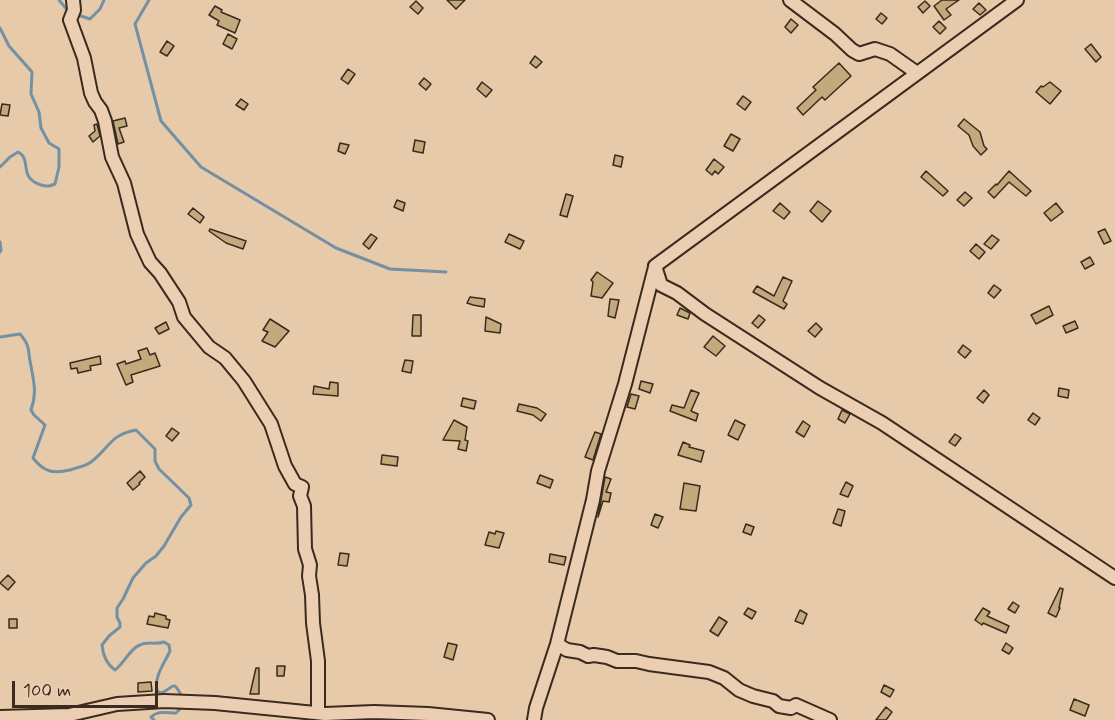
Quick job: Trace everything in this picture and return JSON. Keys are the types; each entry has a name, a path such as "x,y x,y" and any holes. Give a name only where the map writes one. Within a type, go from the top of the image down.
{"street":[{"path":"73,0 74,10 70,20 84,58 91,93 105,122 112,157 124,183 137,234 150,262 175,295 184,317 209,347 225,358 244,381 271,424 285,466 295,484 302,487 300,496 304,506 305,549 310,565 309,576 318,661 318,713"},
{"path":"790,0 835,34 852,51 859,54 875,49 890,54 917,73"},
{"path":"534,720 557,644 593,500 598,471 625,384 655,266 1017,0"},
{"path":"655,266 661,285 677,293 705,314 820,388 882,423 1115,578"},
{"path":"557,644 567,650 588,656 709,672 724,678 739,690 753,696 772,701 780,706 790,708 796,705 830,720"},
{"path":"0,717 69,716 117,704 164,701 215,703 325,714 374,712 488,720"}],"building":[{"path":"447,0 465,0 456,9"},
{"path":"942,0 959,0 946,9 951,15 944,20 934,6"},
{"path":"416,1 423,8 418,14 410,7"},
{"path":"925,1 930,6 923,13 918,7"},
{"path":"979,3 986,10 980,15 973,9"},
{"path":"215,6 222,10 221,12 240,20 235,33 217,25 219,21 209,15"},
{"path":"881,13 887,18 882,24 876,19"},
{"path":"791,19 798,25 791,33 785,27"},
{"path":"939,21 946,28 940,34 933,27"},
{"path":"228,34 237,39 232,49 223,44"},
{"path":"167,41 174,46 167,56 160,52"},
{"path":"1091,44 1101,57 1096,62 1085,49"},
{"path":"535,56 542,62 536,68 530,63"},
{"path":"839,63 851,76 825,100 822,97 803,115 797,108 816,90 813,87"},
{"path":"348,69 355,74 348,84 341,79"},
{"path":"424,78 431,84 426,90 419,84"},
{"path":"482,82 492,90 486,97 477,89"},
{"path":"1050,82 1061,91 1050,104 1036,92 1041,86"},
{"path":"743,96 751,102 745,110 737,104"},
{"path":"241,99 248,104 244,110 236,105"},
{"path":"2,104 10,105 8,116 0,115"},
{"path":"125,118 127,126 119,128 124,142 118,144 113,121"},
{"path":"964,119 980,132 987,149 981,155 973,146 969,135 958,126"},
{"path":"97,124 100,136 93,142 89,136 95,131 94,125"},
{"path":"731,134 740,139 733,151 724,146"},
{"path":"415,140 425,142 423,153 413,151"},
{"path":"340,143 349,145 345,154 338,151"},
{"path":"615,155 623,157 621,167 613,165"},
{"path":"714,159 724,167 718,174 715,171 712,175 706,170"},
{"path":"926,171 948,191 943,196 921,177"},
{"path":"1009,171 1031,191 1026,196 1009,182 994,198 988,192"},
{"path":"965,192 972,198 964,206 957,200"},
{"path":"566,194 573,196 567,217 560,215"},
{"path":"397,200 405,203 403,211 394,207"},
{"path":"818,201 831,211 822,222 810,211"},
{"path":"780,203 790,212 784,219 773,211"},
{"path":"1056,203 1063,212 1051,221 1044,213"},
{"path":"193,208 204,217 200,223 188,214"},
{"path":"210,229 246,241 243,249 226,243 209,231"},
{"path":"1105,229 1111,241 1104,244 1098,232"},
{"path":"371,234 377,238 369,249 363,244"},
{"path":"509,234 524,241 520,249 505,242"},
{"path":"992,235 999,240 991,249 984,244"},
{"path":"976,244 985,252 979,259 970,251"},
{"path":"1090,257 1094,264 1085,269 1081,262"},
{"path":"597,272 613,283 602,298 591,296 593,282 591,280"},
{"path":"783,277 792,281 783,301 787,304 784,309 753,292 757,286 774,296"},
{"path":"994,285 1001,290 994,298 988,293"},
{"path":"470,297 485,299 484,307 467,303"},
{"path":"610,299 619,300 615,318 608,316"},
{"path":"1049,306 1053,315 1036,324 1031,315"},
{"path":"680,308 690,313 688,319 677,315"},
{"path":"413,315 421,315 421,336 412,336"},
{"path":"759,315 765,320 758,328 752,323"},
{"path":"486,317 501,324 500,333 485,331"},
{"path":"270,319 289,331 275,347 262,341 268,332 263,330"},
{"path":"1075,321 1078,328 1066,333 1063,326"},
{"path":"166,322 169,329 159,334 155,328"},
{"path":"816,323 822,329 815,337 808,331"},
{"path":"713,336 725,346 716,356 704,347"},
{"path":"963,345 971,351 965,358 958,352"},
{"path":"147,348 150,355 155,353 160,366 131,375 133,382 126,385 117,364 125,361 126,364 141,359 138,351"},
{"path":"100,356 101,364 90,366 91,370 78,373 77,368 71,369 70,363"},
{"path":"405,360 413,361 411,373 402,371"},
{"path":"641,381 653,384 650,393 639,389"},
{"path":"330,382 338,383 338,396 313,394 314,386 329,389"},
{"path":"1059,388 1069,390 1068,398 1058,396"},
{"path":"691,390 699,393 691,411 698,414 696,421 670,411 672,405 684,408"},
{"path":"984,390 989,395 983,403 977,398"},
{"path":"631,394 639,396 635,409 627,407"},
{"path":"463,398 476,401 474,409 461,406"},
{"path":"519,404 537,408 546,414 541,421 533,415 517,411"},
{"path":"842,410 850,414 845,423 838,419"},
{"path":"1033,413 1040,418 1035,425 1028,420"},
{"path":"454,420 467,427 466,451 458,449 460,441 443,440"},
{"path":"735,420 745,425 738,440 728,435"},
{"path":"803,421 810,426 804,437 796,432"},
{"path":"172,428 179,433 172,441 166,436"},
{"path":"595,432 601,434 593,460 585,457"},
{"path":"955,434 961,438 955,446 949,442"},
{"path":"683,442 690,445 689,447 704,451 701,462 678,455"},
{"path":"382,455 398,457 397,466 381,464"},
{"path":"140,471 145,477 133,490 127,483"},
{"path":"540,475 553,480 550,488 537,483"},
{"path":"605,477 611,479 606,492 611,493 609,502 603,501 598,517"},
{"path":"846,482 853,486 848,497 840,494"},
{"path":"684,483 700,486 696,511 680,509"},
{"path":"838,509 845,511 841,526 833,523"},
{"path":"655,514 663,517 658,528 651,525"},
{"path":"746,524 754,527 751,535 743,532"},
{"path":"496,531 504,533 499,548 485,545 489,532 495,534"},
{"path":"340,553 349,554 347,566 338,565"},
{"path":"550,554 566,557 564,565 549,562"},
{"path":"8,575 15,582 8,590 0,583"},
{"path":"1060,588 1063,589 1056,617 1048,613"},
{"path":"1013,602 1019,606 1015,613 1008,609"},
{"path":"748,608 756,612 752,619 744,614"},
{"path":"983,608 990,612 987,616 1009,626 1006,633 983,623 982,625 975,620"},
{"path":"800,610 807,614 803,624 795,621"},
{"path":"155,613 166,616 166,619 170,620 168,628 147,624 149,616 154,617"},
{"path":"719,617 727,622 718,636 710,631"},
{"path":"9,619 17,619 17,628 9,628"},
{"path":"448,643 457,645 453,660 444,657"},
{"path":"1006,643 1013,648 1009,654 1002,650"},
{"path":"277,666 285,666 284,676 277,676"},
{"path":"256,668 259,668 259,694 250,694"},
{"path":"151,682 152,691 138,692 138,683"},
{"path":"884,685 894,690 890,697 881,692"},
{"path":"1074,699 1089,705 1085,716 1070,710"},
{"path":"886,707 892,712 886,720 876,720"}],"waterway":[{"path":"59,0 69,12"},
{"path":"75,14 90,19 100,9 104,0"},
{"path":"149,0 135,24 161,121 201,167 336,248 390,269 446,272"},
{"path":"0,28 9,46 32,72 31,94 39,112 41,128 49,143 59,149 59,167 55,184 52,185 41,185 29,178 25,159 18,152 0,167"},
{"path":"0,242 0,252"},
{"path":"0,337 20,334 28,346 34,388 31,410 45,425 33,458 41,466 49,471 59,472 83,466 97,457 120,435 136,430 155,449 155,461 159,469 189,498 191,505 164,546 133,578 117,608 120,627 102,645 109,665 115,670 140,645 164,642 169,645 170,651 158,675 157,691 161,693 174,686 182,697"},
{"path":"154,720 151,717 157,713 176,713 183,704"}]}
